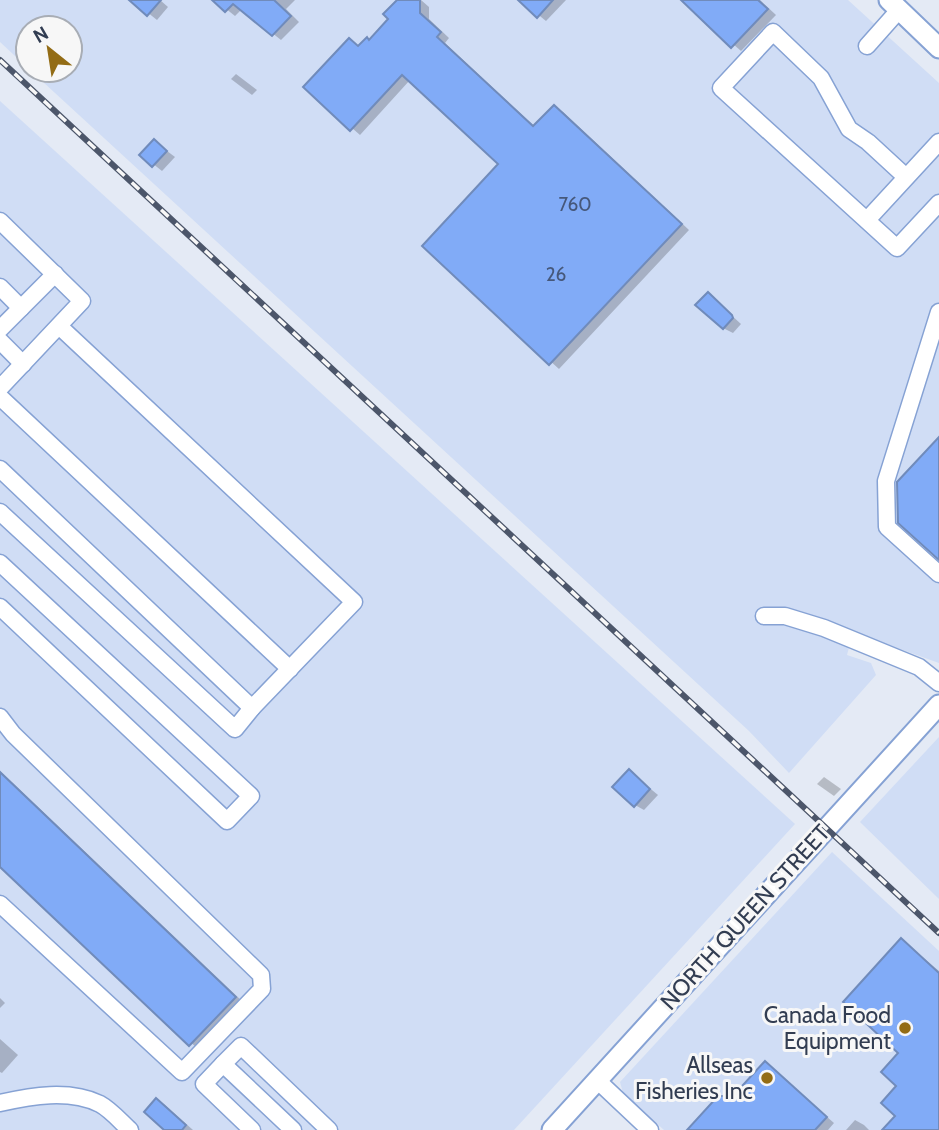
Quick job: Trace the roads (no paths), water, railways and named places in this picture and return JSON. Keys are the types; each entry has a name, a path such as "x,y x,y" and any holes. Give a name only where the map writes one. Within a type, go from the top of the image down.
{"main road":[{"path":"894,5 937,43"},
{"name":"NORTH QUEEN STREET","path":"552,1130 939,705"}],"street":[{"path":"867,47 894,5"},
{"path":"906,177 869,142 849,130 821,78 773,32 722,88 897,248 939,202"},
{"path":"867,220 939,143"},
{"path":"0,221 82,301 0,388"},
{"path":"0,329 55,274"},
{"path":"0,287 21,308"},
{"path":"939,312 886,481 887,527 939,574"},
{"path":"0,512 235,729 354,602 59,326"},
{"path":"0,341 23,364"},
{"path":"0,397 290,669"},
{"path":"0,469 252,708"},
{"path":"0,563 251,796 227,821 0,607"},
{"path":"770,617 785,624 844,638 919,667 939,683"},
{"path":"0,717 13,734 261,975 262,989 182,1072 0,904"},
{"path":"253,1130 204,1084 241,1045 330,1130"},
{"path":"223,1064 293,1130"},
{"path":"598,1081 650,1130"},
{"path":"0,1103 32,1096 71,1096 101,1104 130,1130"}],"railway":[{"path":"0,60 939,933"}],"place":[{"name":"Canada Food Equipment","path":"905,1028"},
{"name":"Allseas Fisheries Inc","path":"767,1078"}]}
